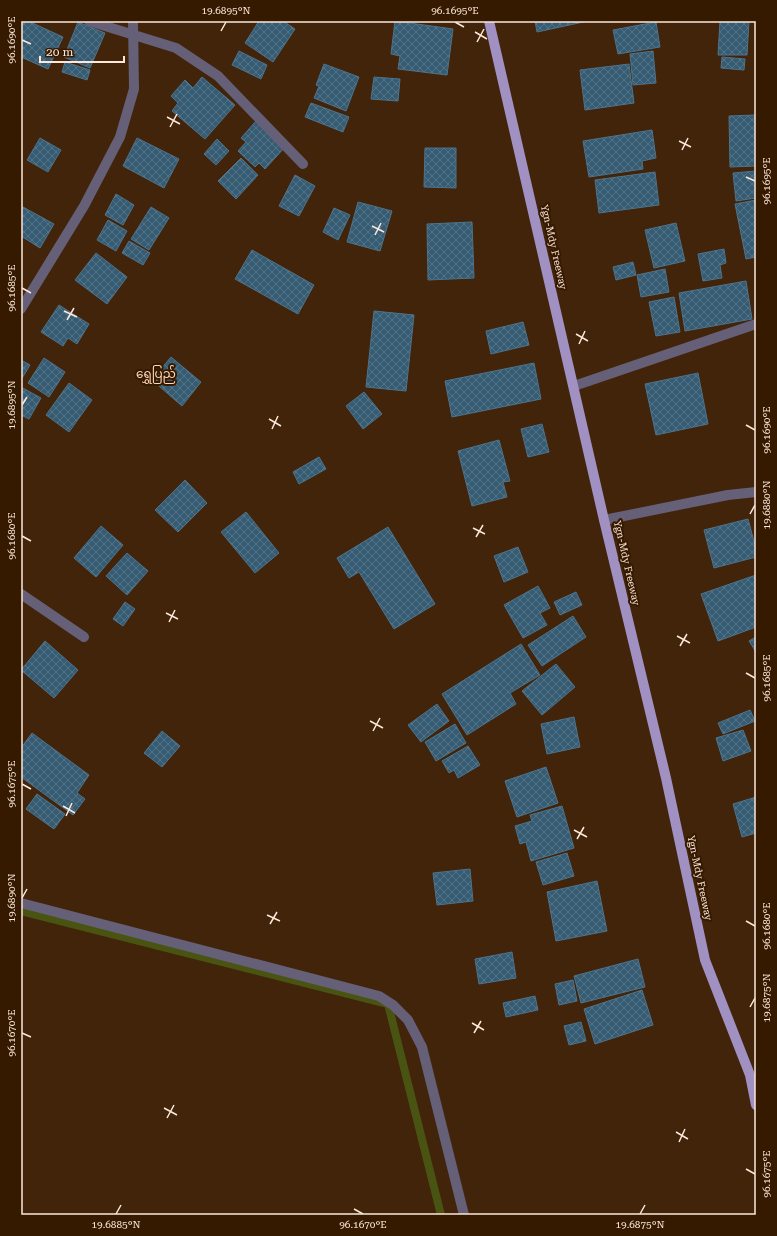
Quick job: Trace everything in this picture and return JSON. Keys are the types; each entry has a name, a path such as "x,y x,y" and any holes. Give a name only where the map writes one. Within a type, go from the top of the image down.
{"main road":[{"name":"Ygn-Mdy Freeway","path":"489,21 604,520 666,778 705,960 750,1075 756,1105"}],"street":[{"path":"89,21 176,48 218,76 303,164"},
{"path":"21,309 84,206 120,137 134,89 133,21"},
{"path":"574,386 756,324"},
{"path":"604,520 728,495 756,492"},
{"path":"21,594 84,637"},
{"path":"21,903 379,996 393,1005 408,1020 422,1047 464,1215"}],"building":[{"path":"21,21 28,21 63,37 48,69 21,57"},
{"path":"259,21 283,21 295,29 273,62 245,43"},
{"path":"395,21 453,29 447,75 398,69 400,56 391,54"},
{"path":"535,21 588,21 537,32"},
{"path":"720,21 749,21 747,55 718,55"},
{"path":"78,22 105,33 90,68 64,57"},
{"path":"656,22 660,47 618,54 613,30"},
{"path":"239,51 267,65 261,79 232,65"},
{"path":"653,51 656,83 633,85 630,54"},
{"path":"722,57 745,59 744,70 721,68"},
{"path":"65,62 90,70 87,80 62,72"},
{"path":"324,64 359,77 346,111 314,98 319,86 316,85"},
{"path":"629,64 634,103 585,110 580,70"},
{"path":"202,77 235,105 205,139 172,111 178,103 171,96 185,80 193,88"},
{"path":"374,77 400,79 398,101 371,99"},
{"path":"311,103 349,117 343,132 305,117"},
{"path":"756,115 756,166 730,167 729,116"},
{"path":"256,121 285,147 265,169 259,163 255,167 238,151 246,142 241,138"},
{"path":"652,130 656,158 642,161 643,169 589,177 583,141"},
{"path":"40,138 61,150 48,172 27,160"},
{"path":"137,138 179,159 164,188 123,166"},
{"path":"217,139 229,151 216,165 204,154"},
{"path":"425,148 456,148 456,188 424,187"},
{"path":"241,158 258,175 236,199 218,181"},
{"path":"756,171 756,198 736,201 733,173"},
{"path":"655,172 659,205 599,213 595,180"},
{"path":"295,175 315,186 299,216 279,206"},
{"path":"116,194 134,205 123,225 105,215"},
{"path":"756,200 756,257 746,259 735,204"},
{"path":"358,202 392,211 380,251 347,242"},
{"path":"23,207 54,224 40,248 21,236 21,210"},
{"path":"151,207 169,218 149,250 131,239"},
{"path":"334,208 350,215 338,240 323,232"},
{"path":"108,220 127,231 116,251 97,240"},
{"path":"472,222 474,278 428,280 427,224"},
{"path":"676,223 685,261 654,268 645,230"},
{"path":"129,241 150,253 143,265 122,253"},
{"path":"724,249 726,263 720,265 722,278 703,281 698,254"},
{"path":"252,250 314,285 298,314 235,279"},
{"path":"96,253 127,277 107,304 75,280"},
{"path":"633,262 636,275 616,280 613,267"},
{"path":"665,269 669,292 641,297 637,275"},
{"path":"746,281 752,319 685,331 679,293"},
{"path":"674,297 680,332 656,336 649,302"},
{"path":"59,305 89,324 77,344 68,338 63,346 41,332"},
{"path":"374,311 414,315 406,391 366,387"},
{"path":"523,322 529,345 491,354 486,331"},
{"path":"171,357 201,382 182,406 152,380"},
{"path":"44,358 65,372 49,397 28,383"},
{"path":"21,360 30,365 21,380"},
{"path":"534,363 541,399 452,417 445,381"},
{"path":"698,373 708,424 656,435 645,384"},
{"path":"69,383 92,400 69,432 46,415"},
{"path":"21,387 41,398 29,419 21,415"},
{"path":"364,392 382,414 363,429 346,406"},
{"path":"542,424 549,452 528,457 521,429"},
{"path":"499,440 510,481 503,482 507,497 472,506 458,451"},
{"path":"319,457 326,469 299,484 293,472"},
{"path":"185,480 207,503 178,532 155,510"},
{"path":"246,512 279,553 255,573 221,532"},
{"path":"748,519 756,549 756,557 714,568 704,530"},
{"path":"101,526 123,545 96,577 74,558"},
{"path":"388,527 435,604 394,629 359,572 349,578 337,558"},
{"path":"518,547 528,572 504,582 494,556"},
{"path":"127,553 148,571 127,595 106,576"},
{"path":"756,575 756,627 718,641 701,594"},
{"path":"538,586 550,608 540,613 547,625 523,638 504,605"},
{"path":"576,592 582,605 560,615 554,602"},
{"path":"125,602 135,609 123,626 113,619"},
{"path":"573,616 586,637 542,666 528,645"},
{"path":"756,637 756,652 749,641"},
{"path":"45,641 78,670 54,698 21,670"},
{"path":"521,644 540,675 510,693 516,704 467,735 442,694"},
{"path":"556,664 575,687 542,715 522,691"},
{"path":"437,704 449,721 421,742 408,725"},
{"path":"750,710 755,721 723,734 718,723"},
{"path":"574,717 580,747 547,754 541,724"},
{"path":"455,724 466,743 436,761 425,742"},
{"path":"743,730 751,751 723,761 716,738"},
{"path":"162,731 180,746 162,767 144,753"},
{"path":"32,733 89,775 77,793 85,799 73,815 21,777 21,748"},
{"path":"468,746 480,765 458,778 454,770 449,773 442,761"},
{"path":"546,767 558,803 517,817 505,781"},
{"path":"37,794 65,814 54,829 26,809"},
{"path":"756,797 756,833 742,837 733,804"},
{"path":"562,806 574,848 531,861 526,842 520,844 515,826 532,821 530,815"},
{"path":"567,853 574,876 543,885 536,862"},
{"path":"470,869 473,901 437,905 433,873"},
{"path":"597,881 607,931 556,941 547,892"},
{"path":"512,952 516,978 479,984 475,959"},
{"path":"638,959 645,987 581,1003 574,976"},
{"path":"573,980 577,1001 559,1005 555,984"},
{"path":"642,990 653,1025 595,1044 584,1009"},
{"path":"535,996 538,1010 506,1017 503,1003"},
{"path":"581,1022 586,1041 569,1045 564,1026"}],"waterway":[{"path":"21,911 388,1004 441,1215"}],"district":[{"name":"ရွှေပြည်","path":"156,374"}]}
